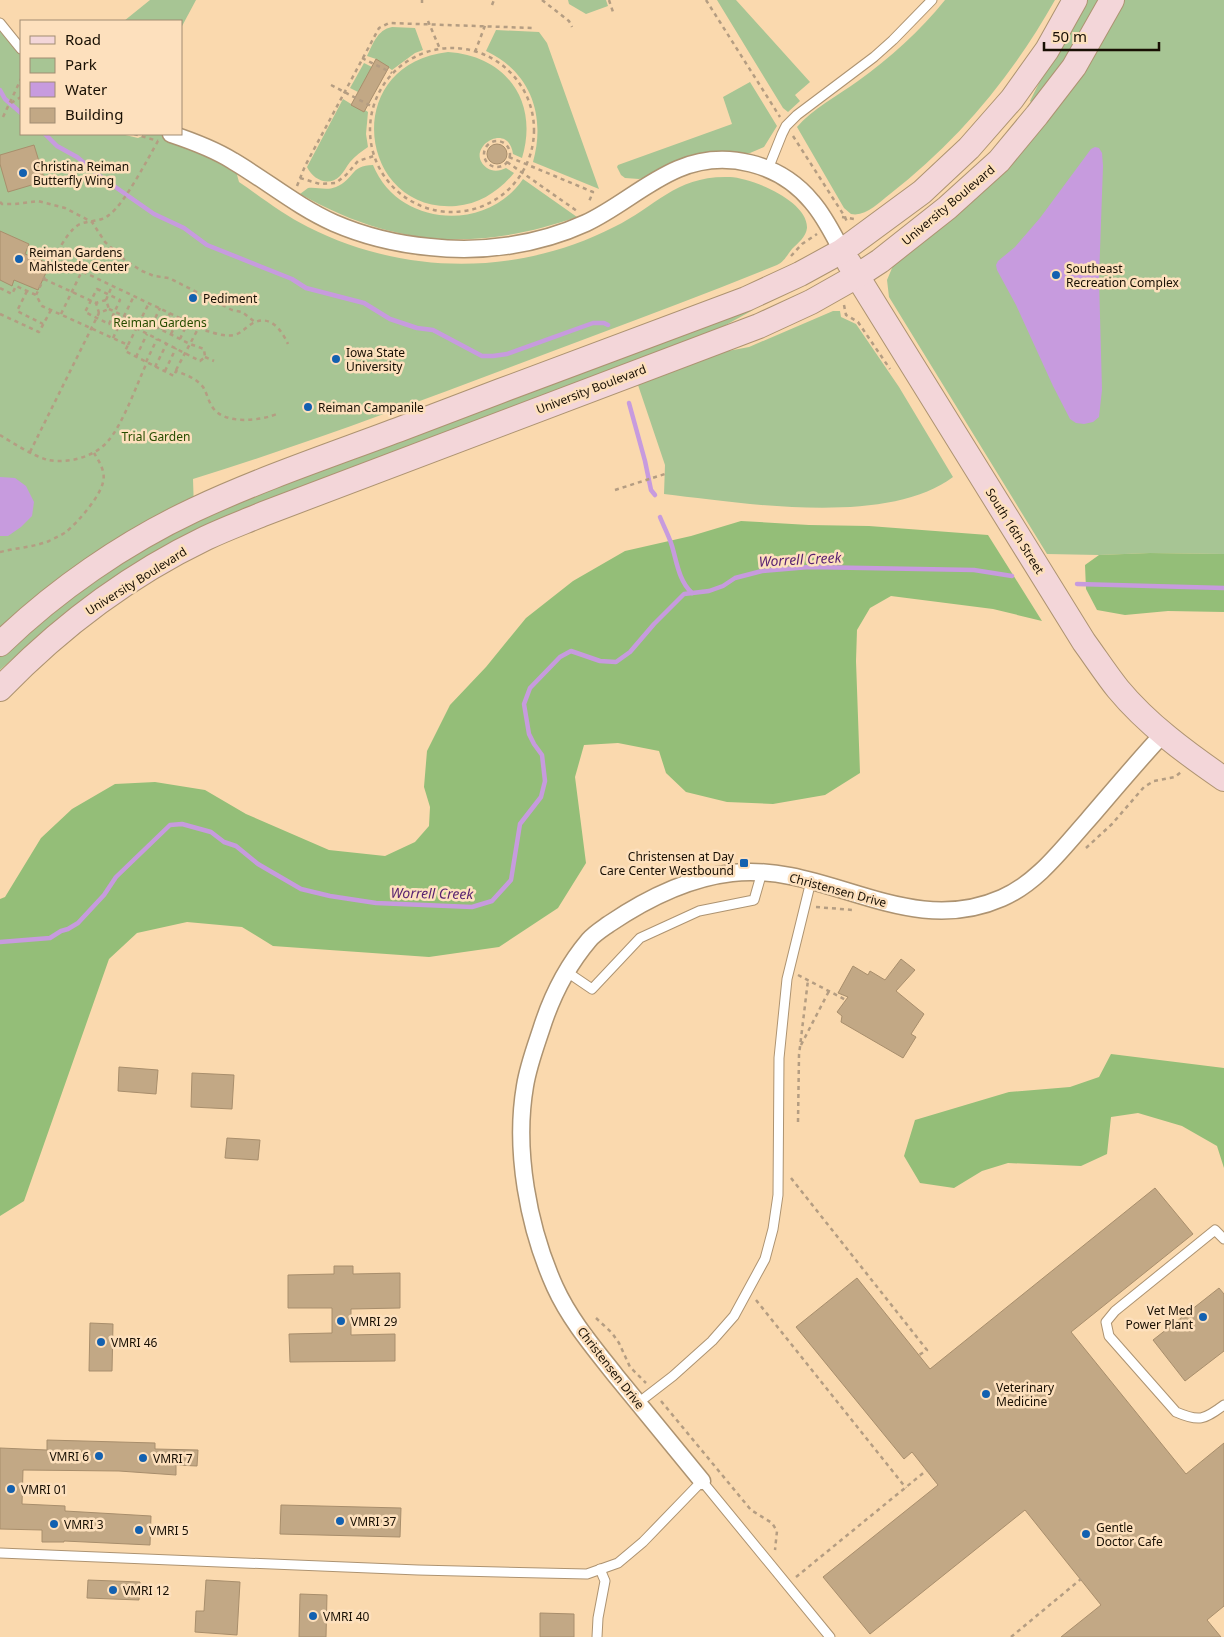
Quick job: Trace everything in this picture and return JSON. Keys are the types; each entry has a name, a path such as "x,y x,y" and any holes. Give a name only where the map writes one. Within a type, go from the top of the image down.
{"main road":[{"path":"0,644 44,605 91,570 140,538 194,510 245,488 746,299 800,274 844,239 922,192 969,148 1012,99 1048,50 1076,0"},
{"name":"University Boulevard","path":"0,688 28,659 62,629 107,596 155,566 206,538 263,514 759,326 811,302 857,276 904,243 947,208 999,161 1037,116 1074,67 1112,0"},
{"name":"South 16th Street","path":"844,239 857,276 1084,642 1118,689 1163,734 1224,779"}],"street":[{"path":"163,139 203,145 233,160 302,206 334,222 382,239 428,247 476,249 511,245 543,238 587,223 672,172 703,161 734,160 750,162 786,178 812,201 844,239"},
{"name":"Christensen Drive","path":"702,1481 583,1335 556,1289 539,1248 528,1207 523,1166 522,1127 525,1086 535,1047 550,1002 566,972 590,937 627,912 693,880 732,873 762,872 812,881 858,896 924,911 966,908 1002,898 1033,878 1057,854 1163,734"}],"lane":[{"path":"768,169 786,126 874,57 900,34 932,0"},
{"path":"0,23 20,48"},
{"path":"566,972 592,989 640,938 699,911 754,900 762,872"},
{"path":"638,1403 673,1376 712,1341 734,1316 765,1259 773,1229 778,1196 779,1058 787,979 812,881"},
{"path":"1224,1239 1215,1230 1114,1311 1106,1322 1109,1336 1176,1412 1190,1418 1208,1417 1224,1405"},
{"path":"0,1553 587,1574 618,1563 642,1542 702,1481 830,1637"},
{"path":"597,1637 604,1580 600,1569"}],"path":[{"path":"492,5 494,0"},
{"path":"542,0 569,21 572,27"},
{"path":"609,0 613,12"},
{"path":"706,0 781,118"},
{"path":"295,190 304,166 379,28 389,23 429,23 485,24 533,28"},
{"path":"429,23 440,49"},
{"path":"475,52 485,24"},
{"path":"458,48 475,52 490,57 503,66 524,91 530,106 533,122 533,138 526,165 522,173 500,196 483,205 465,211 446,212 428,208 411,200 396,189 384,175 374,156 370,126 373,107 384,84 392,73 419,55 440,49 458,48"},
{"path":"362,58 392,73"},
{"path":"3,117 20,81"},
{"path":"331,85 373,107"},
{"path":"9,104 20,98"},
{"path":"36,295 54,258 73,229 80,224 101,220 110,215 163,139 140,135"},
{"path":"792,135 845,217 844,239"},
{"path":"490,142 503,142 509,149 507,162 501,166 492,166 484,157 485,149 490,142"},
{"path":"300,178 320,184 336,183 358,161 374,156"},
{"path":"509,157 593,192 592,198 584,209"},
{"path":"507,162 580,212"},
{"path":"1,204 38,201 51,203 92,222 105,242 126,261 142,271 154,276 169,278 232,310 242,312 255,322 274,323 280,328 288,344"},
{"path":"836,220 845,217 857,219"},
{"path":"804,243 820,232"},
{"path":"816,234 818,240"},
{"path":"54,258 179,318 221,335 240,333 255,322"},
{"path":"61,314 82,271"},
{"path":"44,279 96,303 106,300"},
{"path":"0,288 12,294 16,286 36,295 42,306 128,345"},
{"path":"112,286 106,300 109,309 138,323"},
{"path":"97,289 108,294 120,300 109,324 85,312 97,289"},
{"path":"27,291 17,311 43,324"},
{"path":"113,338 134,296"},
{"path":"30,452 97,318 99,313 96,303"},
{"path":"148,303 125,351 174,376 199,327"},
{"path":"152,325 160,308"},
{"path":"99,313 109,309"},
{"path":"0,314 40,332 51,310"},
{"path":"162,330 170,313"},
{"path":"171,334 179,318"},
{"path":"140,319 204,349 205,356"},
{"path":"180,339 188,322"},
{"path":"136,328 200,361 205,356"},
{"path":"136,357 148,334"},
{"path":"0,435 47,460 64,461 80,458 94,452 107,443 115,432 157,339"},
{"path":"155,366 166,343"},
{"path":"165,371 176,348"},
{"path":"205,356 214,361"},
{"path":"176,371 193,378 202,386 214,409 225,416 239,420 256,420 269,418 279,413"},
{"path":"0,552 32,546 66,532 95,498 103,481 103,470 94,452"},
{"path":"615,490 668,473"},
{"path":"811,907 846,910"},
{"path":"795,973 846,1000"},
{"path":"798,1122 800,1047 808,980"},
{"path":"800,1047 828,991"},
{"path":"779,1163 927,1350 919,1355"},
{"path":"749,1291 906,1488"},
{"path":"596,1318 612,1333 630,1367 751,1510 772,1523 777,1530 774,1555"},
{"path":"788,1585 927,1470"},
{"path":"1011,1637 1081,1579"}],"shaded area":[{"path":"0,0 1224,0 1224,1637 0,1637"}],"green space":[{"path":"150,0 196,0 182,26 182,20 125,20"},
{"path":"568,0 606,0 608,6 586,14 569,4"},
{"path":"717,0 736,0 810,82 795,95 800,101 788,112 783,108"},
{"path":"945,0 1055,0 1021,54 961,129 915,174 876,205 862,213 851,214 844,208 797,127 818,108 882,63 915,33"},
{"path":"1085,0 1100,0 1065,59 1033,104 1030,101 1053,55"},
{"name":"Southeast Recreation Complex","path":"1119,0 1224,0 1224,554 1047,554 889,297 887,280 895,261 944,223"},
{"name":"Reiman Gardens","path":"0,23 20,48 20,135 125,135 138,138 146,135 172,135 186,139 233,160 239,182 299,222 345,243 383,255 461,264 501,261 539,255 577,243 614,227 681,186 711,178 740,178 764,186 789,200 805,218 807,228 805,234 782,262 777,265 394,410 294,446 193,479 194,510 0,644"},
{"path":"392,27 415,28 423,50 415,53 392,70 376,59 367,56 379,34"},
{"path":"496,30 539,32 547,43 599,189 533,162 537,145 536,112 524,83 501,60 486,51"},
{"path":"448,52 469,55 487,62 502,73 514,85 522,101 526,118 526,138 522,158 513,154 509,144 503,139 496,138 483,146 480,153 481,161 487,168 496,171 506,168 514,173 488,196 473,203 456,206 423,202 398,187 382,164 374,136 377,108 389,82 413,62"},
{"path":"364,63 372,67 358,92 350,88"},
{"path":"750,82 777,126 764,147 743,154 715,152 700,154 670,163 647,177 639,179 625,178 621,175 617,167 618,165 732,124 723,97"},
{"path":"343,99 364,112 365,110 368,112 366,134 368,147 352,160 336,179 326,181 317,178 307,167"},
{"path":"373,165 385,186 402,201 422,211 444,216 466,215 488,208 507,196 523,179 577,217 504,236 470,239 436,238 402,234 369,225 335,212 300,194 308,188 329,189 336,187 346,181 360,167"},
{"path":"750,306 753,310 704,337 445,434 52,624 0,670 0,654 71,594 194,519"},
{"path":"833,311 840,311 841,317 856,324 899,387 953,477 925,492 891,502 853,507 772,506 664,494 665,465 637,382 712,354 749,347"},
{"path":"741,521 869,526 988,535 1042,621 993,609 891,596 870,608 857,630 856,661 860,773 825,795 773,804 727,802 686,792 666,773 659,751 618,743 584,745 575,777 586,863 558,908 499,947 429,957 273,946 242,927 187,922 137,933 109,959 24,1201 0,1216 0,899 5,897 41,838 72,809 115,784 155,782 205,790 246,814 329,850 385,856 415,842 429,826 430,807 424,787 427,751 450,705 486,667 526,618 573,581 625,551 691,536"},
{"path":"1150,553 1224,554 1224,612 1168,611 1125,615 1097,610 1086,589 1085,565 1099,555"},
{"path":"1111,1054 1224,1068 1224,1168 1217,1146 1182,1126 1138,1113 1111,1117 1107,1154 1081,1166 1008,1163 982,1171 954,1188 920,1183 904,1156 915,1120 1009,1092 1070,1087 1099,1077"}],"water":[{"path":"1099,148 1102,153 1103,166 1099,279 1102,390 1099,417 1093,422 1084,424 1076,423 1070,419 996,265 998,261 1015,247 1040,218 1091,149"},
{"path":"0,477 15,478 26,486 34,502 32,516 8,536 0,536"}],"building":[{"path":"376,59 389,67 364,112 351,105"},
{"path":"497,144 504,147 507,154 504,161 497,164 490,161 487,154 490,147"},
{"name":"Christina Reiman Butterfly Wing","path":"34,145 45,181 8,192 0,164 0,155"},
{"name":"Reiman Gardens Mahlstede Center","path":"0,231 29,244 25,254 50,264 38,290 14,280 12,286 0,280"},
{"path":"901,959 915,970 896,991 924,1014 911,1034 916,1037 903,1058 841,1022 842,1016 837,1012 848,997 838,993 853,966 868,975 870,971 885,980"},
{"path":"119,1067 158,1070 156,1094 118,1091"},
{"path":"192,1073 234,1075 232,1109 191,1107"},
{"path":"227,1138 260,1140 258,1160 225,1158"},
{"name":"Veterinary Medicine","path":"1155,1188 1193,1234 1071,1332 1186,1474 1224,1443 1224,1606 1207,1620 1221,1637 1061,1637 1101,1605 1025,1510 870,1634 823,1577 938,1485 912,1452 904,1459 796,1327 857,1278 930,1369"},
{"name":"VMRI 29","path":"334,1266 353,1266 353,1274 400,1273 400,1308 351,1309 351,1335 395,1334 395,1361 290,1362 289,1334 332,1333 332,1308 288,1308 288,1275 334,1274"},
{"name":"Vet Med Power Plant","path":"1219,1288 1224,1294 1224,1351 1185,1381 1153,1340"},
{"name":"VMRI 46","path":"90,1323 113,1324 112,1371 89,1371"},
{"path":"47,1440 155,1443 155,1449 198,1450 197,1466 176,1465 176,1475 119,1471 23,1470 22,1504 65,1506 65,1511 151,1516 150,1545 64,1541 42,1542 42,1530 0,1529 0,1448 47,1450"},
{"name":"VMRI 37","path":"281,1505 401,1508 400,1537 280,1534"},
{"name":"VMRI 12","path":"88,1580 140,1582 139,1600 87,1598"},
{"path":"206,1580 240,1582 237,1635 195,1632 196,1611 204,1611"},
{"name":"VMRI 40","path":"300,1594 327,1595 326,1637 299,1637"},
{"path":"540,1613 574,1614 574,1637 540,1637"}],"waterway":[{"path":"0,90 5,99 20,112"},
{"path":"46,135 57,146 77,157 101,177 154,214 184,228 207,245 292,279 306,288 364,303 390,319 417,328 433,330 482,356 507,354 593,323 608,325"},
{"path":"629,403 651,490 655,495"},
{"path":"660,517 671,542 681,577 692,593"},
{"name":"Worrell Creek","path":"0,942 50,938 78,923 104,895 116,877 170,825 182,824 211,832 224,842 236,846 258,864 301,889 330,896 376,903 472,907 492,901 511,880 520,824 541,797 545,781 542,755 529,734 524,704 530,688 560,657 571,651 600,661 616,662 630,652 654,624 684,594 709,591 723,586 735,578 762,571 809,567 974,570 1012,576"},
{"name":"Worrell Creek","path":"1077,584 1224,588"}],"place":[{"name":"Christina Reiman Butterfly Wing","path":"23,173"},
{"name":"Reiman Gardens Mahlstede Center","path":"19,259"},
{"name":"Southeast Recreation Complex","path":"1056,275"},
{"name":"Pediment","path":"193,298"},
{"name":"Iowa State University","path":"336,359"},
{"name":"Reiman Campanile","path":"308,407"},
{"name":"Christensen at Day Care Center Westbound","path":"744,863"},
{"name":"Vet Med Power Plant","path":"1203,1317"},
{"name":"VMRI 29","path":"341,1321"},
{"name":"VMRI 46","path":"101,1342"},
{"name":"Veterinary Medicine","path":"986,1394"},
{"name":"VMRI 6","path":"99,1456"},
{"name":"VMRI 7","path":"143,1458"},
{"name":"VMRI 01","path":"11,1489"},
{"name":"VMRI 37","path":"340,1521"},
{"name":"VMRI 3","path":"54,1524"},
{"name":"VMRI 5","path":"139,1530"},
{"name":"Gentle Doctor Cafe","path":"1086,1534"},
{"name":"VMRI 12","path":"113,1590"},
{"name":"VMRI 40","path":"313,1616"}],"park label":[{"name":"Trial Garden","path":"156,436"}]}
